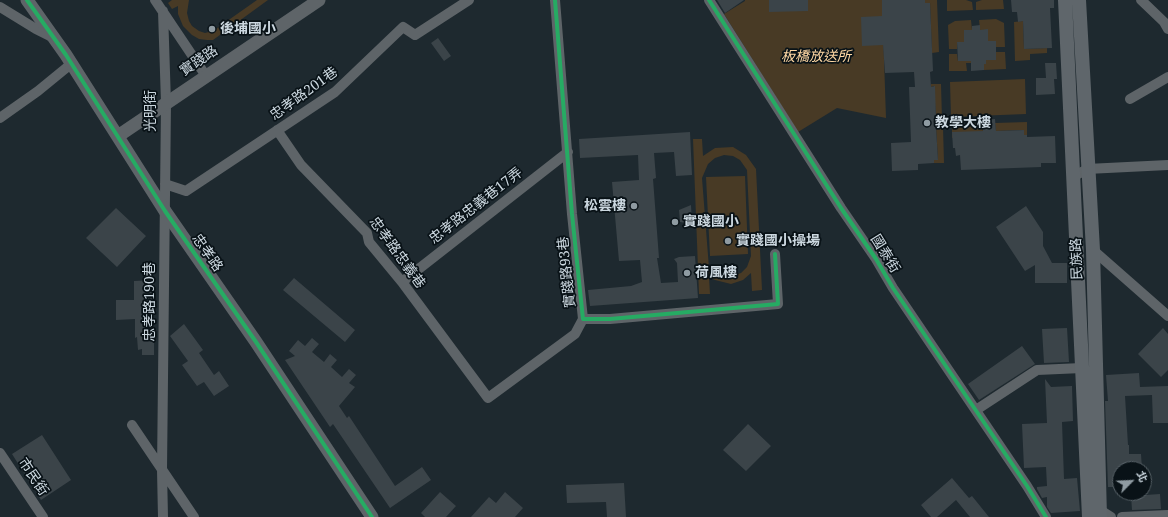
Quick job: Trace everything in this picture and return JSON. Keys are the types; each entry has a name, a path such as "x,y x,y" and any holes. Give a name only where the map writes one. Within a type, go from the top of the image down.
{"main road":[{"name":"民族路","path":"1065,0 1082,368 1098,514"},
{"name":"民族路","path":"1079,0 1092,250 1098,514"}],"street":[{"name":"忠孝路","path":"26,0 71,64 165,211 256,342 372,517"},
{"path":"155,0 206,76"},
{"name":"實踐路","path":"118,136 319,0"},
{"name":"忠孝路201巷","path":"165,184 186,191 335,92 403,27 415,35 469,0"},
{"name":"實踐路93巷","path":"555,0 583,319 610,319 778,304 775,254"},
{"name":"國泰街","path":"709,0 841,208 876,259 893,288 1027,486 1046,517"},
{"path":"1141,0 1164,22 1168,29"},
{"path":"0,6 36,29 52,37"},
{"name":"光明街","path":"163,11 166,103 165,211"},
{"path":"0,118 38,91 71,64"},
{"path":"1130,99 1168,77"},
{"name":"忠孝路忠義巷","path":"277,130 301,165 368,233 369,242 402,282 488,398 575,334 583,319"},
{"name":"忠孝路忠義巷17弄","path":"402,282 568,152"},
{"path":"1073,177 1087,169 1168,165"},
{"name":"忠孝路190巷","path":"164,517 162,470 165,211"},
{"path":"1092,250 1168,316"},
{"path":"976,410 1038,370 1082,368"},
{"path":"132,425 194,517"},
{"name":"市民街","path":"0,453 43,517"},
{"path":"1122,517 1168,515"}],"green space":[{"path":"172,0 189,0 187,13 189,21 192,26 205,33 213,31 257,0 268,0 213,40 207,40 199,39 192,35 183,26 178,14 178,6 172,9 168,3"},
{"name":"板橋放送所","path":"745,0 882,0 886,118 837,108 798,132 724,14"},
{"path":"925,0 937,0 939,52 932,53 930,3 925,3"},
{"path":"947,0 966,0 972,2 973,10 947,11"},
{"path":"982,0 1003,0 1004,9 976,10 976,2"},
{"path":"996,19 1004,23 1005,47 996,47 996,41 988,41 988,30 980,30 979,20"},
{"path":"971,20 972,30 964,30 964,42 957,42 957,49 949,49 948,25 955,21"},
{"path":"1023,21 1024,49 1047,48 1047,53 1030,54 1030,60 1015,61 1014,22"},
{"path":"996,52 1005,52 1006,69 984,70 986,60 996,60"},
{"path":"949,54 957,54 958,61 971,61 971,63 966,63 967,71 949,71"},
{"path":"1025,79 1026,114 951,117 950,82"},
{"path":"931,84 941,84 942,119 936,119 934,86 931,87"},
{"path":"1027,122 1027,135 1024,135 1024,130 996,131 995,123"},
{"path":"982,123 983,131 952,138 952,125"},
{"path":"936,127 943,127 944,163 934,163 934,160 938,160"},
{"path":"693,139 702,139 703,156 715,148 733,147 746,155 756,169 762,290 752,291 751,273 743,280 731,284 709,277 710,294 699,294","holes":["724,155 733,156 740,160 747,170 751,256 747,267 741,273 723,277 715,274 709,268 702,178 708,164 715,158"]},
{"path":"745,176 748,254 710,256 706,177"}],"building":[{"path":"717,0 744,0 725,13"},
{"name":"板橋放送所","path":"769,0 808,0 808,11 769,12"},
{"path":"882,0 925,0 925,3 930,3 933,71 930,72 931,87 935,86 936,119 942,119 943,127 936,127 938,160 934,160 934,163 918,164 918,170 892,171 891,143 911,142 909,87 915,87 914,72 885,73 883,45 862,46 861,17 882,16"},
{"path":"1011,0 1054,0 1054,8 1050,8 1052,48 1024,49 1023,21 1018,22 1017,12 1012,12"},
{"path":"980,25 980,30 988,29 988,41 996,41 996,60 986,60 984,70 971,71 971,61 958,61 957,42 964,42 964,30 972,30 972,26"},
{"path":"438,38 451,56 444,61 431,43"},
{"path":"1045,63 1056,63 1057,79 1054,79 1055,94 1036,95 1036,78 1046,78"},
{"path":"995,119 996,131 1024,130 1024,135 1027,135 1027,137 1055,136 1056,163 1041,163 1041,167 961,170 960,155 956,156 955,148 953,148 952,132 983,131 982,120"},
{"path":"690,132 692,175 676,176 674,152 654,153 656,178 653,179 659,258 657,258 661,283 678,282 677,263 674,259 679,257 695,256 698,298 590,306 588,290 631,286 642,282 640,260 619,261 612,182 639,180 638,155 580,158 579,139"},
{"path":"691,205 692,224 680,222 679,210"},
{"path":"1026,206 1043,232 1043,246 1052,263 1067,263 1067,283 1035,283 1035,265 1025,271 996,227"},
{"path":"116,208 146,236 117,267 86,238"},
{"path":"294,278 355,330 345,342 283,290"},
{"path":"154,280 154,355 142,355 142,349 138,350 137,337 135,338 135,319 116,320 116,300 134,300 134,281"},
{"path":"184,324 203,350 199,353 214,375 219,371 229,386 214,396 204,382 197,386 182,365 188,361 170,336"},
{"path":"1067,328 1069,362 1044,363 1042,329"},
{"path":"1163,328 1168,334 1168,370 1161,377 1138,354"},
{"path":"312,338 319,344 312,352 324,362 330,354 337,360 331,367 342,377 349,369 356,375 349,383 355,387 339,406 347,418 349,416 395,486 422,467 431,480 390,508 333,424 330,427 285,360 295,356 289,351 298,340 305,346"},
{"path":"1022,346 1035,364 979,400 968,384"},
{"path":"1139,373 1140,387 1168,386 1168,423 1153,423 1152,395 1125,396 1129,454 1141,454 1141,461 1112,461 1112,487 1108,487 1105,401 1108,401 1106,375"},
{"path":"1045,379 1051,387 1072,386 1073,421 1062,422 1064,479 1077,478 1080,511 1051,513 1047,507 1047,497 1042,498 1037,489 1037,487 1047,486 1046,467 1024,468 1022,424 1047,423"},
{"path":"748,424 771,446 746,471 723,450"},
{"path":"42,435 71,480 41,500 12,454"},
{"path":"952,478 969,498 972,496 989,517 970,517 956,500 937,517 931,517 921,505"},
{"path":"624,483 626,517 607,517 606,502 567,503 566,485"},
{"path":"440,492 456,506 446,517 425,517 421,513"},
{"path":"505,492 523,508 515,517 471,517 489,497 496,503"},
{"path":"1160,494 1161,509 1132,510 1131,501 1152,501 1152,495"}],"cycle path":[{"path":"27,0 66,55 165,211 256,342 372,517"},
{"path":"555,0 572,214 583,319 610,319 778,304 775,254"},
{"path":"709,0 841,208 876,259 893,288 1027,486 1046,517"}],"place":[{"name":"後埔國小","path":"212,29"},
{"name":"教學大樓","path":"927,123"},
{"name":"松雲樓","path":"634,206"},
{"name":"實踐國小","path":"675,222"},
{"name":"實踐國小操場","path":"728,241"},
{"name":"荷風樓","path":"687,273"}]}
